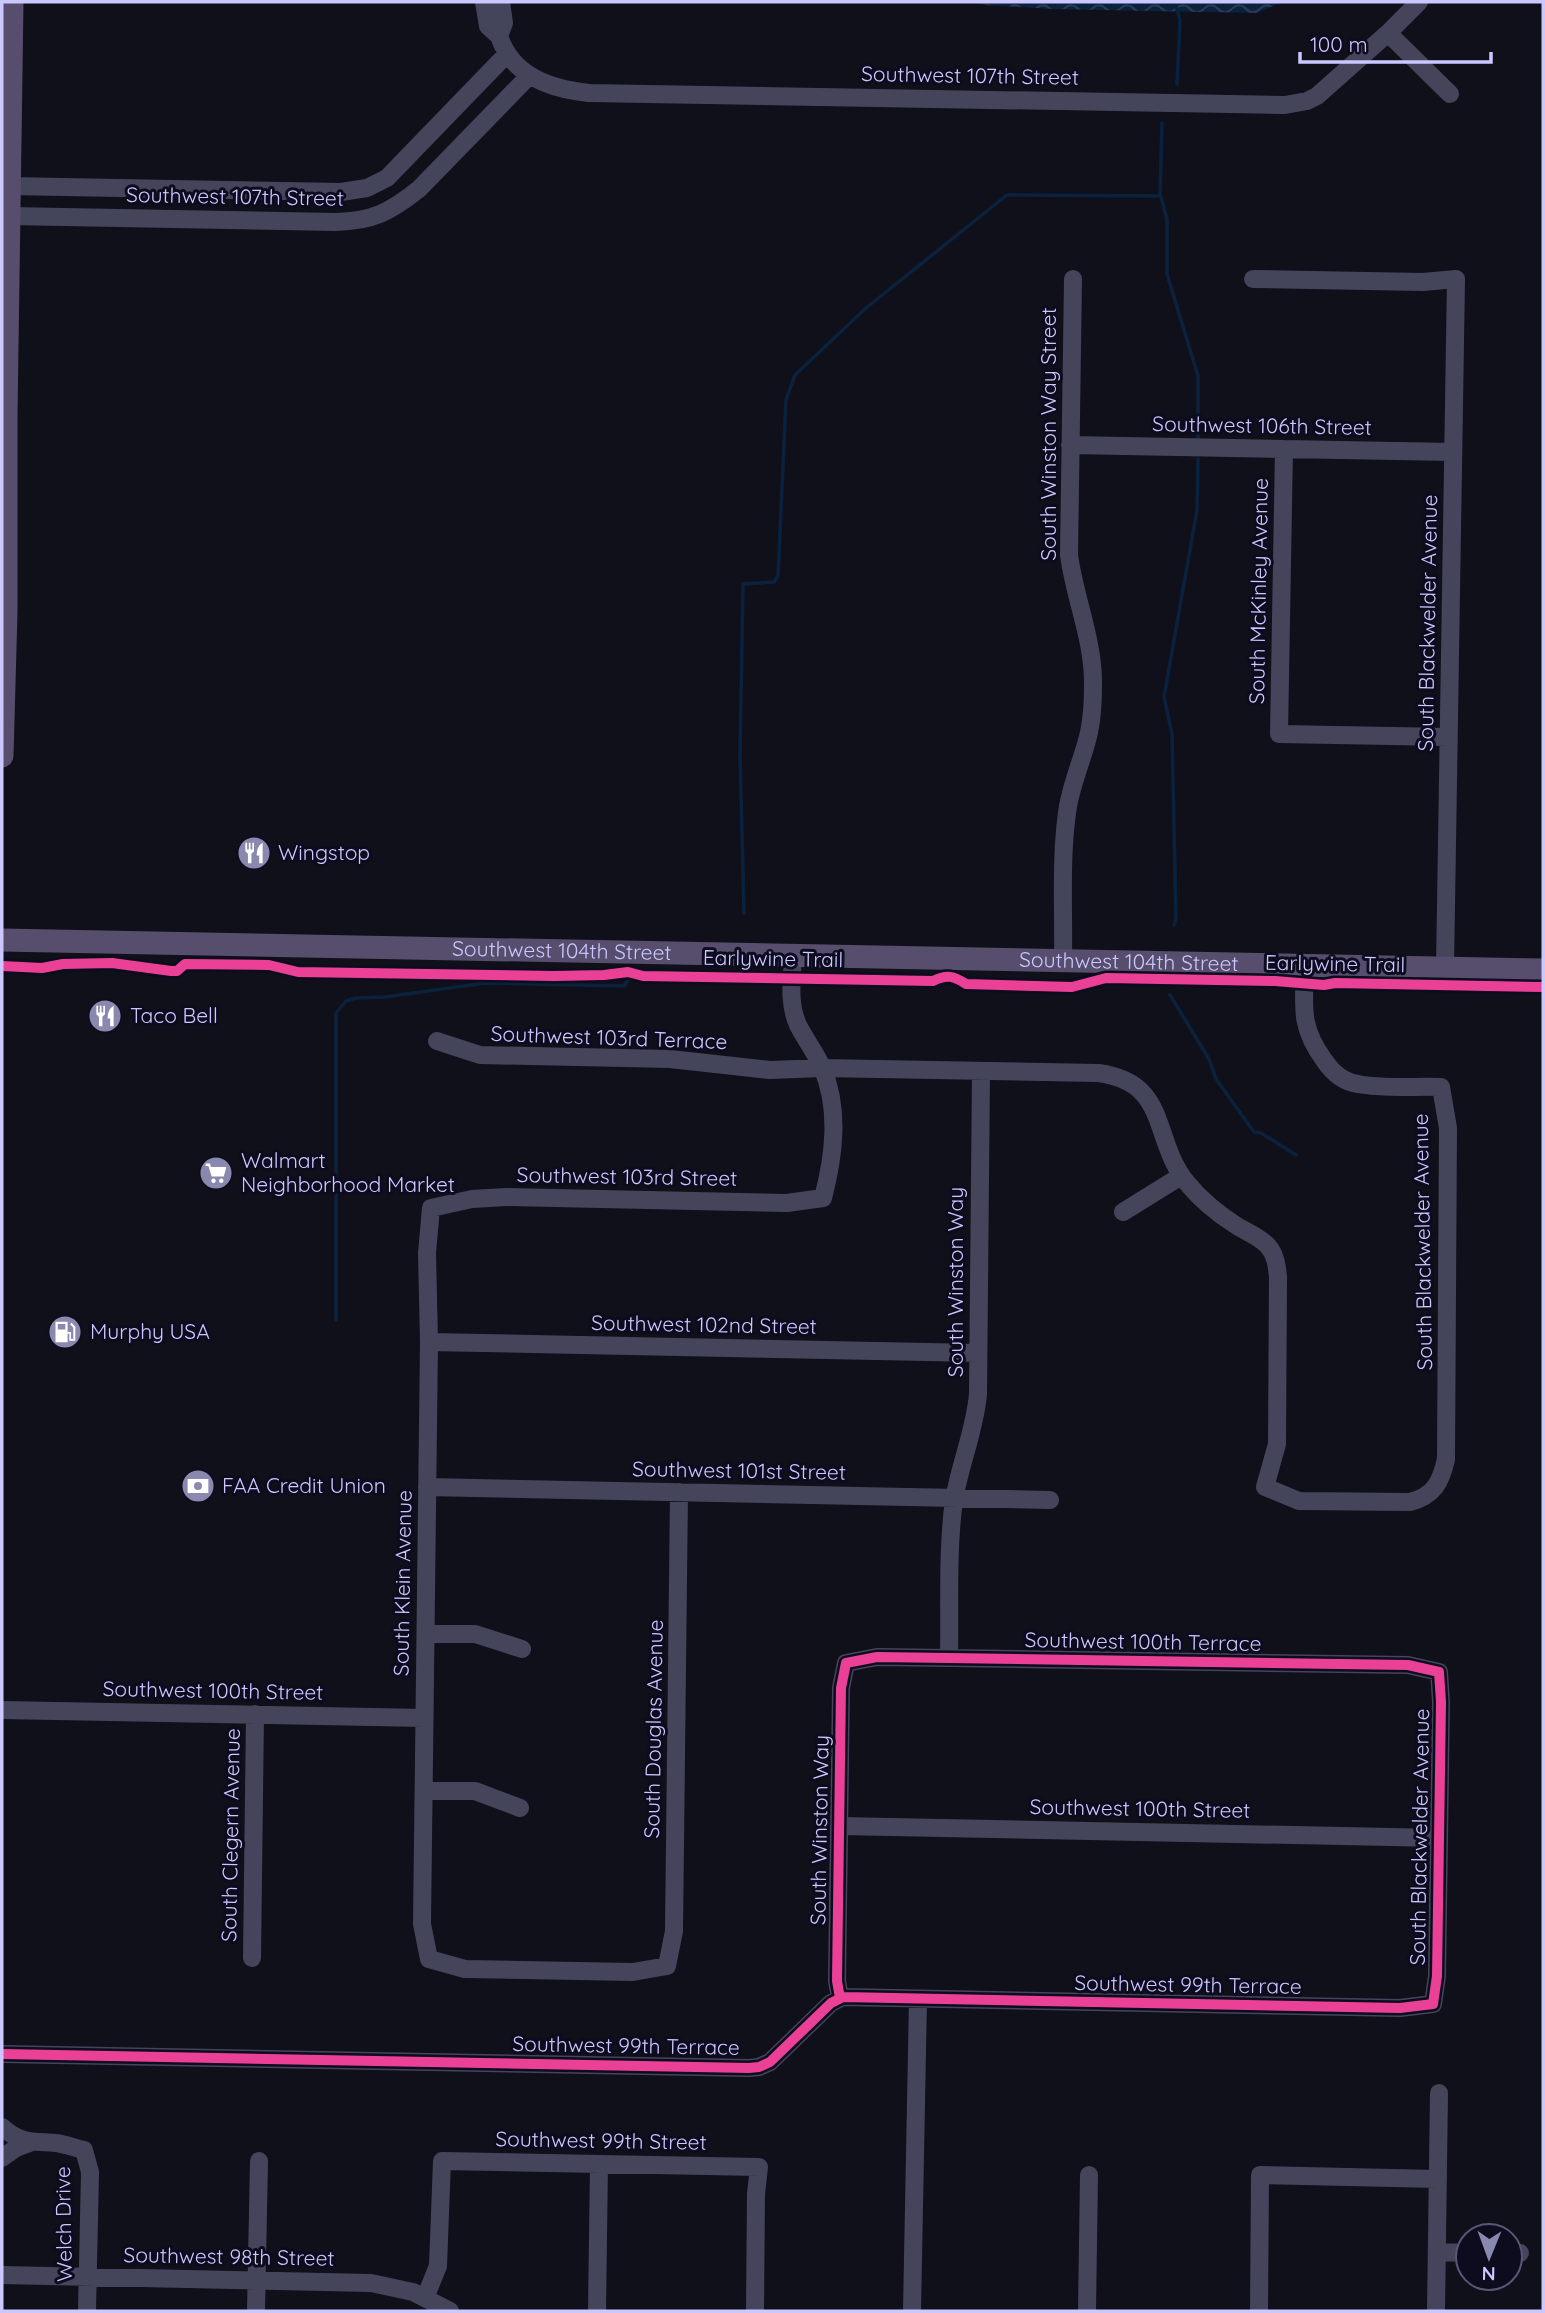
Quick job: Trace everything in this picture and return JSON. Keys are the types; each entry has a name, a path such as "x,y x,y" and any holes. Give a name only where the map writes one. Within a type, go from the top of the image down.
{"main road":[{"path":"2,756 6,611 9,216 6,108 12,2"},
{"name":"Southwest 104th Street","path":"2,940 1543,970"}],"street":[{"name":"Southwest 107th Street","path":"484,2 488,26 499,36 515,65 529,76 559,88 589,93 1284,105 1307,101 1317,96 1419,2"},
{"path":"499,36 504,23 501,2"},
{"path":"1388,33 1450,94"},
{"name":"Southwest 107th Street","path":"9,186 341,192 367,188 387,178 507,54"},
{"name":"Southwest 107th Street","path":"9,216 336,222 359,221 380,216 419,189 529,76"},
{"name":"South Winston Way Street","path":"1063,961 1066,824 1072,787 1093,712 1091,652 1075,592 1069,555 1073,279"},
{"name":"South Blackwelder Avenue","path":"1253,279 1423,282 1456,279 1445,968"},
{"name":"Southwest 106th Street","path":"1070,445 1453,452"},
{"name":"South McKinley Avenue","path":"1284,449 1279,734 1448,737"},
{"path":"793,956 792,993 795,1016 822,1068 1098,1073 1132,1082 1153,1107 1181,1176 1123,1213"},
{"name":"South Blackwelder Avenue","path":"1181,1176 1225,1218 1267,1245 1277,1267 1277,1444 1265,1487 1299,1502 1402,1503 1418,1500 1431,1493 1444,1470 1447,1443 1448,1128 1441,1087 1356,1084 1330,1069 1313,1046 1306,1030 1305,966"},
{"name":"Southwest 103rd Terrace","path":"437,1041 480,1055 670,1059 770,1070 822,1068"},
{"name":"Southwest 103rd Street","path":"431,1208 472,1199 506,1198 787,1203 823,1198 832,1162 834,1123 822,1068"},
{"name":"South Winston Way","path":"949,1658 950,1537 955,1497 977,1408 981,1072"},
{"name":"South Klein Avenue","path":"429,1959 422,1924 429,1342 427,1253 431,1208"},
{"name":"Southwest 102nd Street","path":"429,1342 978,1353"},
{"name":"Southwest 101st Street","path":"427,1487 1050,1500"},
{"name":"South Douglas Avenue","path":"429,1959 466,1969 633,1972 667,1966 674,1931 679,1492"},
{"path":"426,1634 475,1634 522,1649"},
{"name":"Southwest 100th Terrace","path":"846,1663 877,1657 949,1658 1408,1665 1439,1672"},
{"name":"South Winston Way","path":"840,1998 837,1981 841,1688 846,1663"},
{"name":"South Blackwelder Avenue","path":"1433,2004 1437,1976 1441,1702 1439,1672"},
{"name":"Southwest 100th Street","path":"2,1710 424,1717"},
{"name":"South Clegern Avenue","path":"252,1958 255,1714"},
{"path":"425,1791 475,1791 520,1808"},
{"name":"Southwest 100th Street","path":"840,1826 1439,1838"},
{"name":"Southwest 99th Terrace","path":"2,2054 749,2068 770,2062 831,2003 840,1998 1400,2008 1433,2004"},
{"path":"912,2311 918,1999"},
{"path":"1436,2311 1439,2093"},
{"name":"Welch Drive","path":"2,2127 29,2143 58,2143 84,2150 90,2172 87,2311"},
{"path":"2,2158 29,2143"},
{"path":"256,2311 259,2161"},
{"name":"Southwest 99th Street","path":"425,2298 439,2258 442,2161 759,2167 756,2194 755,2311"},
{"path":"597,2311 599,2164"},
{"path":"1087,2311 1089,2175"},
{"path":"1259,2311 1259,2175 1438,2179"},
{"path":"1437,2252 1454,2253"},
{"name":"Southwest 98th Street","path":"2,2275 371,2283 401,2289 450,2311"}],"water":[{"path":"972,2 1282,2 1257,13 1052,9"}],"waterway":[{"path":"1175,2 1180,20 1177,84"},
{"path":"744,913 740,754 743,584 774,582 778,576 786,400 795,375 866,308 1007,195 1160,196 1162,123"},
{"path":"1161,197 1167,219 1167,274 1198,376 1198,438"},
{"path":"1174,925 1172,734 1164,697 1197,510 1198,459"},
{"path":"336,1320 336,1013 346,1001 485,983 624,986 629,979"},
{"path":"1170,995 1209,1059 1216,1079 1254,1132 1261,1133 1296,1155"}],"cycle path":[{"name":"Earlywine Trail","path":"2,966 42,968 63,964 112,963 171,971 177,971 185,964 269,965 298,972 554,976 628,972 643,976 933,981 946,977 966,984 1072,987 1106,978 1275,981 1324,985 1335,983 1543,987"},
{"path":"2,2054 749,2068 770,2062 831,2003 843,1997 1400,2008 1433,2004 1437,1976 1441,1702 1439,1672 1408,1665 949,1658 877,1657 846,1663 841,1688 837,1981 840,1998"}],"place":[{"name":"Wingstop","path":"254,853"},
{"name":"Taco Bell","path":"105,1016"},
{"name":"Walmart Neighborhood Market","path":"216,1173"},
{"name":"Murphy USA","path":"65,1332"},
{"name":"FAA Credit Union","path":"198,1486"}]}
